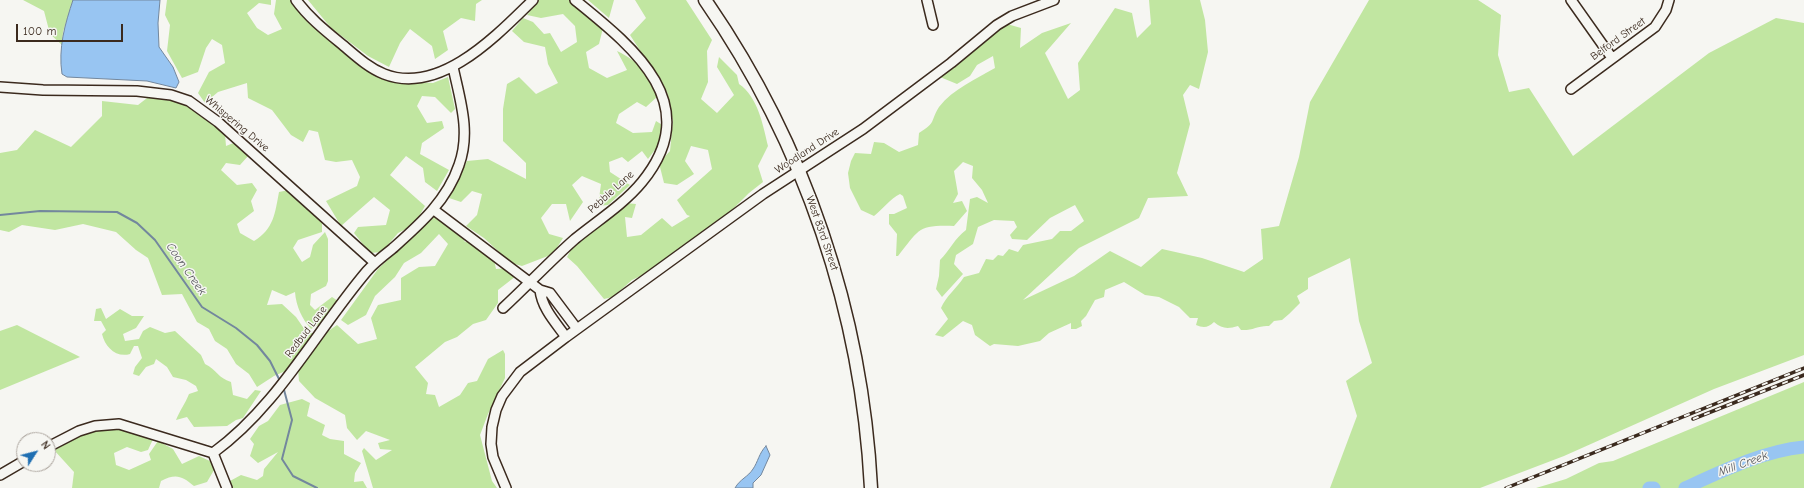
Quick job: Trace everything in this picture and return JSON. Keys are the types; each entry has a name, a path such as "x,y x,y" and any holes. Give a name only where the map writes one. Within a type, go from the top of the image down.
{"main road":[{"name":"West 83rd Street","path":"706,0 741,54 760,87 800,170 826,241 847,317 866,419 871,488"}],"street":[{"path":"296,0 310,16 363,62 385,74 396,77 416,77 438,74 454,67 495,37 533,0"},
{"name":"Pebble Lane","path":"503,308 562,250 641,183 651,169 662,147 666,129 666,116 661,94 642,61 622,38 575,0"},
{"path":"927,0 933,25"},
{"name":"Woodland Drive","path":"506,488 496,466 491,444 492,427 496,410 510,384 520,372 577,329 800,170 863,129 951,63 997,25 1012,16 1054,0"},
{"path":"1571,0 1612,58"},
{"name":"Belford Street","path":"1570,89 1655,26 1666,10 1670,0"},
{"name":"Redbud Lane","path":"213,453 242,430 282,383 375,263 434,210 455,176 465,139 465,124 454,67"},
{"name":"Whispering Drive","path":"0,87 43,90 137,90 171,94 189,101 224,127 375,263"},
{"path":"434,210 540,290 550,293 577,329"},
{"path":"540,290 541,299 566,337"},
{"path":"56,443 80,430 95,426 119,424 213,453 227,488"},
{"path":"0,475 16,466"}],"green space":[{"path":"23,0 73,0 63,32 62,45 50,34 44,11"},
{"path":"167,0 271,0 271,5 259,3 247,13 257,28 268,35 282,29 274,14 276,0 290,0 313,26 366,70 395,81 433,83 448,77 455,109 451,113 435,97 422,96 417,106 427,123 442,121 444,128 422,143 420,154 449,170 437,191 425,182 423,168 406,156 390,175 425,206 414,225 398,233 382,252 370,253 354,233 358,227 386,225 390,210 374,197 341,226 326,201 357,186 360,177 352,160 336,162 325,160 318,132 309,130 303,142 291,135 272,110 248,98 247,83 218,92 205,103 198,93 209,72 225,63 222,45 212,39 206,48 198,72 182,78 167,51 170,25 165,15"},
{"path":"308,0 482,0 476,4 475,21 461,18 443,31 448,50 435,59 432,46 410,29 400,43 389,67 368,56 331,28"},
{"path":"539,0 571,0 603,28 599,44 586,52 589,68 607,78 627,70 617,51 632,59 642,69 650,81 658,96 646,107 637,102 619,114 616,123 633,133 652,132 656,121 664,126 657,147 648,159 642,151 628,162 622,157 609,162 610,172 630,185 608,205 598,206 601,184 582,176 572,185 583,202 570,221 566,204 552,204 541,218 549,234 563,238 553,254 522,266 511,263 484,238 466,226 477,215 482,194 472,191 461,202 449,198 467,161 488,159 526,179 526,163 503,141 503,109 507,84 519,77 536,94 558,83 548,64 545,47 524,42 512,31 523,18 533,22 544,34 550,33 561,52 577,42 575,26 563,14 541,18 527,15"},
{"path":"588,0 614,0 609,18"},
{"path":"635,0 686,0 712,40 707,51 708,82 701,99 717,113 734,95 717,67 719,57 737,75 739,84 751,96 759,112 768,146 758,166 763,182 749,193 724,218 671,254 659,267 632,280 613,297 604,299 577,266 567,257 574,244 625,203 636,204 632,218 625,217 627,237 641,235 662,218 672,227 690,216 687,215 677,200 712,169 708,150 691,146 685,161 694,174 677,185 664,183 659,163 670,151 673,121 667,92 630,35 646,18"},
{"path":"1149,0 1200,0 1205,20 1208,52 1199,89 1190,85 1183,95 1190,124 1177,173 1188,196 1148,198 1139,218 1079,248 1023,300 1074,276 1110,251 1141,267 1162,249 1202,258 1244,272 1263,259 1261,229 1279,226 1299,157 1310,102 1369,0 1478,0 1501,15 1498,55 1509,92 1529,88 1573,156 1709,53 1776,18 1804,23 1804,355 1714,389 1564,456 1480,488 1330,488 1357,416 1346,381 1372,363 1359,321 1350,258 1308,278 1308,289 1297,296 1300,303 1282,320 1274,321 1269,326 1241,330 1238,326 1231,328 1222,327 1214,322 1208,326 1199,326 1196,325 1198,318 1190,318 1179,307 1159,297 1145,295 1124,282 1105,290 1104,297 1095,300 1086,316 1081,321 1082,326 1076,329 1071,329 1071,323 1049,333 1040,341 1018,346 994,344 990,346 975,335 972,325 963,321 943,337 935,335 948,319 941,308 946,300 964,277 979,273 986,259 993,260 998,255 1003,256 1009,249 1018,252 1023,245 1052,239 1060,231 1071,231 1084,221 1075,205 1050,218 1027,240 1012,239 1010,235 1017,227 1014,221 994,220 978,227 973,244 956,255 954,264 963,274 942,297 936,289 940,260 966,230 970,199 977,197 988,203 982,190 972,178 973,166 963,162 954,171 958,194 953,203 962,201 967,211 954,226 933,226 920,230 898,256 896,256 897,234 889,224 889,214 894,214 907,208 903,196 900,194 896,196 874,216 861,210 850,188 848,173 855,153 871,154 874,142 884,143 899,152 918,145 919,133 931,124 939,107 951,95 965,85 995,68 993,56 977,65 970,76 957,84 940,77 978,43 1007,24 1021,28 1020,48 1042,33 1071,23 1045,53 1068,99 1080,90 1078,63 1115,8 1132,13 1137,38 1151,24"},
{"path":"151,95 175,99 211,119 225,134 226,146 236,142 249,155 240,165 226,163 221,170 237,185 252,183 257,190 251,201 254,211 237,224 240,233 254,241 261,236 270,226 279,192 289,190 322,220 322,232 298,240 293,248 302,262 310,257 313,245 325,232 328,239 328,281 326,286 311,294 310,305 315,310 332,297 338,301 324,322 311,329 300,312 295,292 286,296 272,290 267,305 282,304 296,317 307,333 314,333 313,339 290,369 274,376 257,387 249,374 236,364 227,349 215,341 209,329 197,322 182,294 162,295 148,258 136,250 116,232 83,224 55,230 22,225 9,232 0,230 0,153 17,150 35,130 71,147 102,116 102,101 138,105"},
{"path":"435,215 460,234 465,242 471,241 494,260 496,269 509,268 516,276 498,290 498,303 486,320 473,324 457,337 445,342 415,367 428,383 426,394 435,395 439,407 460,395 468,383 477,381 488,359 503,350 505,354 505,378 480,435 492,481 497,488 373,488 362,451 364,448 376,460 392,450 380,449 378,443 390,440 366,431 357,440 347,428 345,415 315,398 299,381 298,369 324,334 337,325 358,344 377,339 371,318 378,305 401,300 401,278 419,267 435,266 448,244 439,234 421,253 404,263 395,277 375,296 366,315 348,325 341,320 378,269"},
{"path":"101,308 106,319 120,309 132,316 144,316 136,328 123,334 125,341 139,339 143,331 150,327 165,333 175,331 201,355 205,364 223,378 231,382 233,395 247,399 255,390 261,391 243,418 236,420 227,426 194,427 187,417 176,420 189,394 198,391 196,386 186,380 173,377 167,367 156,359 154,364 146,367 139,376 133,374 135,367 142,358 138,346 134,346 130,354 125,355 116,353 108,347 102,334 106,330 101,321 94,321 96,309"},
{"path":"17,325 80,357 0,390 0,331"},
{"path":"1804,382 1804,488 1536,488 1566,479 1599,463 1613,461"},
{"path":"302,399 310,403 307,416 325,425 322,435 330,439 344,441 344,454 361,463 355,473 354,482 363,481 367,488 232,488 230,481 241,475 257,480 263,476 264,469 278,452 258,463 250,456 254,444 250,439 259,426 268,421 280,405"},
{"path":"113,427 154,437 148,450 141,452 127,447 114,453 116,465 129,470 151,460 149,454 158,441 173,449 182,464 199,456 212,462 214,470 207,482 194,486 186,480 175,476 161,481 159,488 72,488 74,472 56,452 56,449 68,440 96,430"}],"water":[{"path":"73,0 160,0 158,23 159,47 173,67 179,82 176,88 147,81 67,77 62,74 62,45 65,27"},
{"path":"766,446 770,455 761,475 753,483 753,488 735,488 739,482 751,472"}],"waterway":[{"name":"Coon Creek","path":"0,215 40,211 117,212 137,223 155,240 202,307 236,328 257,345 270,361 280,381"},
{"name":"Coon Creek","path":"283,386 292,420 282,459 293,476 317,488"},
{"name":"Mill Creek","path":"1685,488 1758,457 1789,449 1804,447"},
{"name":"Mill Creek","path":"1649,488 1654,488"}],"railway":[{"path":"1506,488 1804,368"},
{"path":"1693,419 1804,375"}]}
